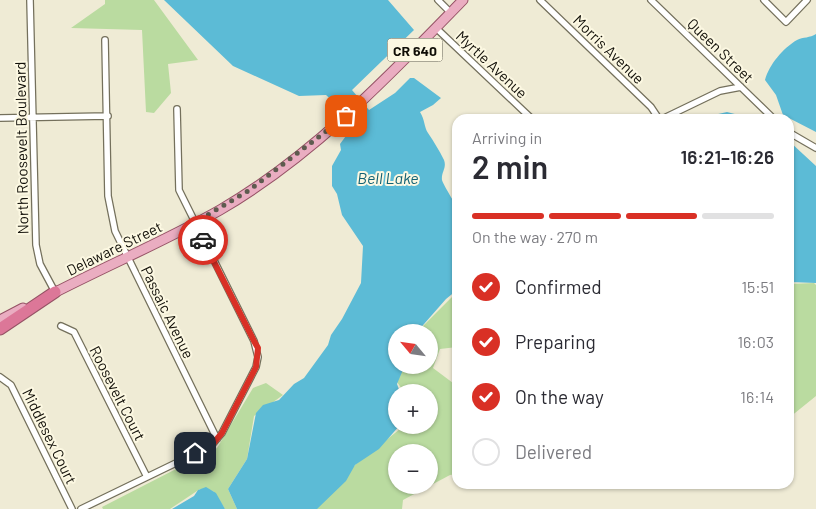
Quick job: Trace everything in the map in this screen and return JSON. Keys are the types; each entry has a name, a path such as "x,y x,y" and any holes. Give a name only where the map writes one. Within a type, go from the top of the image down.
{"highway":[{"path":"0,329 55,292"}],"main road":[{"name":"Delaware Street","path":"0,320 194,223 248,191 366,99 464,0"}],"street":[{"name":"North Roosevelt Boulevard","path":"30,0 36,245 40,264 55,292"},
{"path":"438,0 451,13"},
{"name":"Morris Avenue","path":"540,0 656,114"},
{"name":"Queen Street","path":"651,0 769,114"},
{"path":"764,0 786,22 807,0"},
{"name":"Myrtle Avenue","path":"436,28 527,114"},
{"name":"Passaic Avenue","path":"105,40 110,212 115,231 217,439"},
{"path":"671,114 720,91 741,87"},
{"path":"81,509 211,446 217,439 256,367 258,348 194,223 178,182 177,109"},
{"path":"0,118 108,116"},
{"path":"794,136 816,148"},
{"name":"Roosevelt Court","path":"61,326 74,332 147,477"},
{"name":"Middlesex Court","path":"0,377 11,385 72,509"}],"green space":[{"path":"105,0 154,0 198,60 168,64 171,93 154,113 146,112 142,30 71,28 105,4"},
{"path":"814,283 816,285 816,396 794,414 794,284"},
{"path":"452,297 452,348 440,349 438,354 438,324 425,324"},
{"path":"438,372 452,382 452,475 438,481 438,444 388,444 388,494 414,494 403,500 402,509 316,509 355,465 394,434 438,434 438,384 398,384 397,382 400,374 438,374"},
{"path":"266,383 283,395 254,416 247,459 228,489 237,509 225,509 213,491 200,489 170,509 103,509 102,507 217,448 253,388"}],"water":[{"name":"Bell Lake","path":"164,0 388,0 414,30 352,90 369,110 395,93 410,78 414,78 441,98 420,112 427,131 444,160 442,180 452,198 452,294 424,324 388,324 388,374 401,374 397,384 388,384 388,434 392,434 379,449 355,465 346,481 317,509 237,509 228,489 247,459 256,413 263,405 279,400 294,384 304,378 328,345 331,335 342,319 361,283 363,246 342,215 337,194 332,186 332,166 341,150 340,144 357,121 339,102 336,104 326,95 299,96 233,66"},
{"path":"816,34 816,132 794,121 794,114 783,114 776,95 765,80 777,57 797,40"},
{"path":"727,112 735,114 718,114"},
{"path":"794,146 816,166 816,283 794,282"},
{"path":"206,487 216,493 225,509 172,509 194,496 198,490"}],"way so far":[{"path":"203,240 194,223 248,191 346,116"}],"route":[{"path":"195,453 211,446 222,433 256,367 258,357 258,348 203,240"}]}
